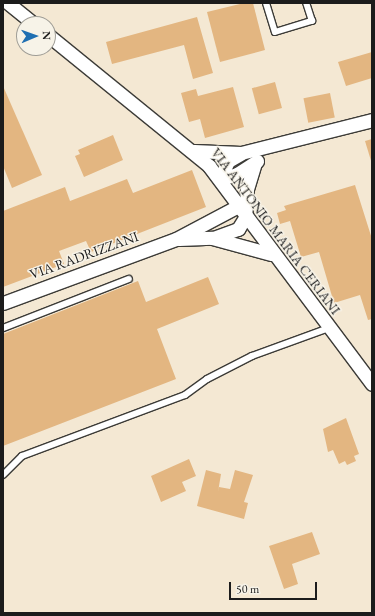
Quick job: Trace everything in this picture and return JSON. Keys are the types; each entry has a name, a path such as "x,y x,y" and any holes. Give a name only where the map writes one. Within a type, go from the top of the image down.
{"street":[{"path":"8,7 22,16"},
{"name":"VIA ANTONIO MARIA CERIANI","path":"56,41 194,151 220,179 245,218 372,384"},
{"path":"194,151 241,153 372,120"},
{"path":"220,179 255,164 276,144"},
{"path":"220,179 228,161 241,153"},
{"path":"245,218 247,189 255,164"},
{"name":"VIA RADRIZZANI","path":"3,303 176,239 238,206"},
{"name":"VIA RADRIZZANI","path":"212,238 238,229 245,218"},
{"name":"VIA RADRIZZANI","path":"176,239 212,238 272,254"}],"lane":[{"path":"266,3 275,32 312,21 306,3"},
{"path":"3,328 129,279"},
{"path":"3,475 22,456 185,395 207,378 252,356 329,328"}],"building":[{"path":"244,3 253,3 265,50 220,62 207,12"},
{"path":"197,17 213,73 193,79 184,45 112,64 106,42"},
{"path":"372,52 372,78 346,86 338,62"},
{"path":"275,82 282,108 259,114 252,88"},
{"path":"3,86 42,175 12,188 3,166"},
{"path":"233,87 244,127 205,138 200,119 189,122 181,93 196,89 198,96"},
{"path":"330,93 335,118 308,123 303,98"},
{"path":"113,135 123,160 84,177 75,156 80,154 78,150"},
{"path":"372,139 372,164 365,141"},
{"path":"192,170 206,207 91,252 86,241 59,251 64,264 3,287 3,211 65,187 70,201 127,179 133,193"},
{"path":"355,185 372,239 372,319 368,320 360,295 334,303 319,252 301,257 290,221 280,224 277,213 286,210 284,206"},
{"path":"208,277 219,304 157,329 176,379 3,446 3,334 138,281 146,302"},
{"path":"346,418 359,454 354,456 356,461 347,465 345,461 339,464 333,450 328,452 323,429"},
{"path":"189,459 196,476 182,482 186,491 161,502 151,476"},
{"path":"206,470 221,474 218,492 219,487 230,489 235,470 253,475 244,502 248,503 244,519 197,506"},
{"path":"312,532 320,554 292,564 298,584 284,589 269,546"}]}
